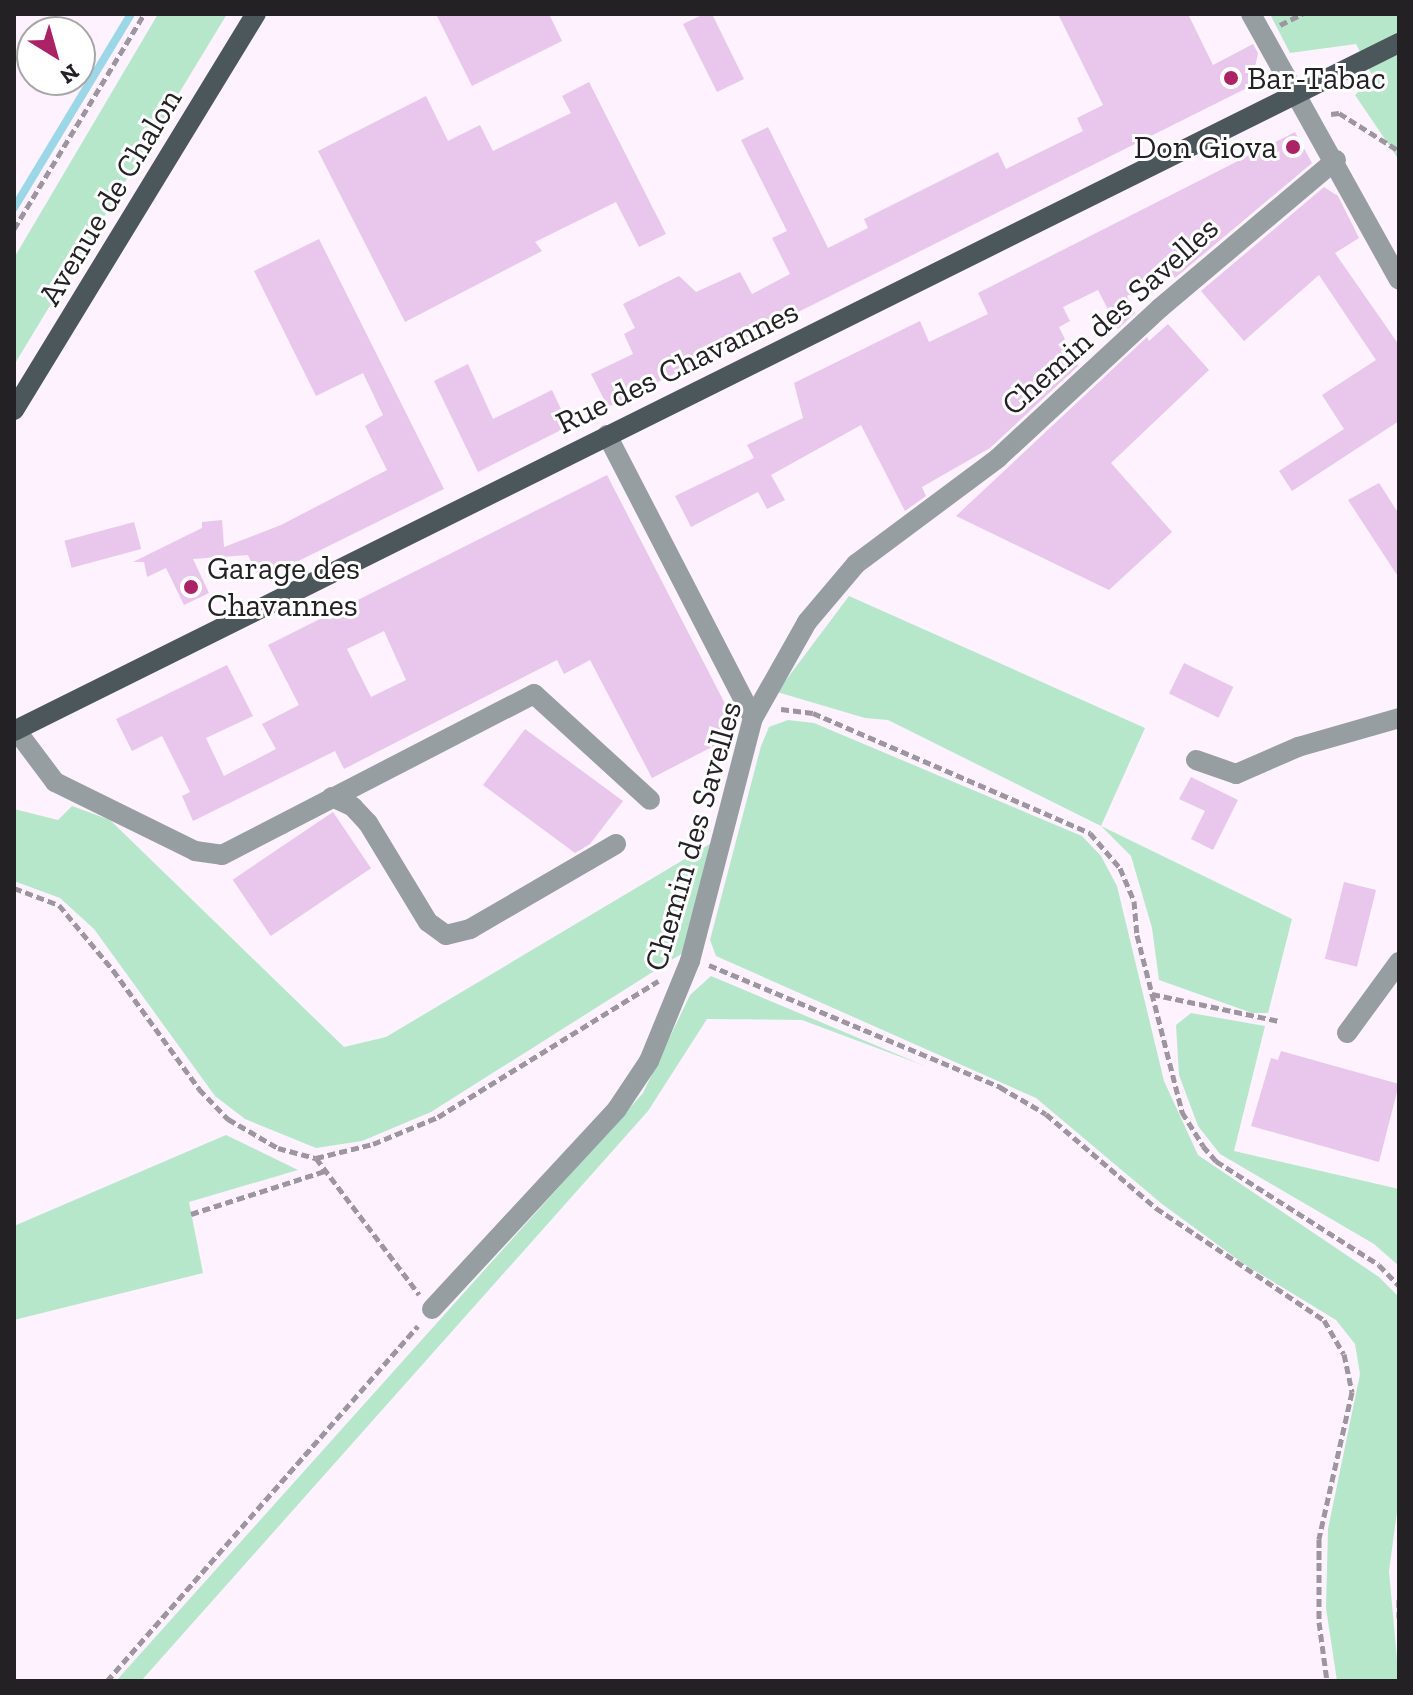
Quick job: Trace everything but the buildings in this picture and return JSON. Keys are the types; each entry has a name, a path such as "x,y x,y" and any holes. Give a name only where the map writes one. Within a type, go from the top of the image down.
{"main road":[{"name":"Avenue de Chalon","path":"14,410 256,14"},
{"name":"Rue des Chavannes","path":"14,730 1399,43"}],"street":[{"path":"1251,14 1294,94 1336,160 1399,280"},
{"name":"Chemin des Savelles","path":"432,1309 617,1109 649,1061 690,961 753,718 807,622 856,564 998,458 1160,308 1336,160"},
{"path":"607,435 753,718"},
{"path":"14,730 55,782 195,851 222,855 534,694 650,800"},
{"path":"1196,760 1236,774 1298,747 1399,718"},
{"path":"332,797 353,807 368,823 428,922 446,935 470,929 616,844"},
{"path":"1347,1033 1399,962"}],"path":[{"path":"14,229 144,14"},
{"path":"1311,119 1339,113 1399,151"},
{"path":"753,718 779,708 813,713 1090,833 1120,868 1134,901 1152,994 1182,1112 1203,1146 1216,1161 1379,1265 1399,1286"},
{"path":"14,888 59,905 113,970 199,1089 228,1119 278,1148 316,1158 373,1144 438,1117 690,961 1000,1087 1046,1114 1156,1208 1233,1263 1324,1320 1344,1354 1352,1392 1319,1539 1319,1622 1327,1681"},
{"path":"1152,994 1279,1021"},
{"path":"107,1681 432,1309 316,1158"},
{"path":"191,1214 325,1171"},
{"path":"1399,1599 1399,1618"}],"green space":[{"path":"158,14 227,14 14,365 14,258"},
{"path":"1270,14 1399,14 1399,160 1355,95 1373,77 1356,44 1290,53"},
{"path":"849,596 1145,728 1101,826 888,720 865,718 777,692"},
{"path":"788,720 814,723 1082,836 1101,856 1117,886 1164,1081 1198,1155 1379,1277 1399,1297 1399,1497 1389,1571 1399,1681 1337,1681 1326,1608 1328,1529 1360,1374 1355,1344 1336,1320 1244,1264 1162,1204 1036,1098 716,956 710,940 761,746 769,727"},
{"path":"72,806 110,820 344,1047 386,1037 715,841 686,951 431,1112 362,1141 316,1148 245,1119 215,1096 94,929 60,898 14,881 14,809 58,820"},
{"path":"1101,826 1292,919 1268,1013 1252,1013 1159,980 1152,928 1131,856"},
{"path":"711,976 925,1066 802,1020 707,1019 648,1111 141,1681 116,1681 643,1093 690,995"},
{"path":"1191,1013 1265,1026 1234,1151 1399,1189 1399,1266 1374,1244 1220,1154 1198,1126 1179,1075 1176,1025"},
{"path":"226,1135 298,1170 189,1202 203,1273 14,1320 14,1226"}],"waterway":[{"path":"14,208 131,14"}],"place":[{"name":"Bar-Tabac","path":"1231,78"},
{"name":"Don Giova","path":"1293,147"},
{"name":"Garage des Chavannes","path":"191,587"}]}
